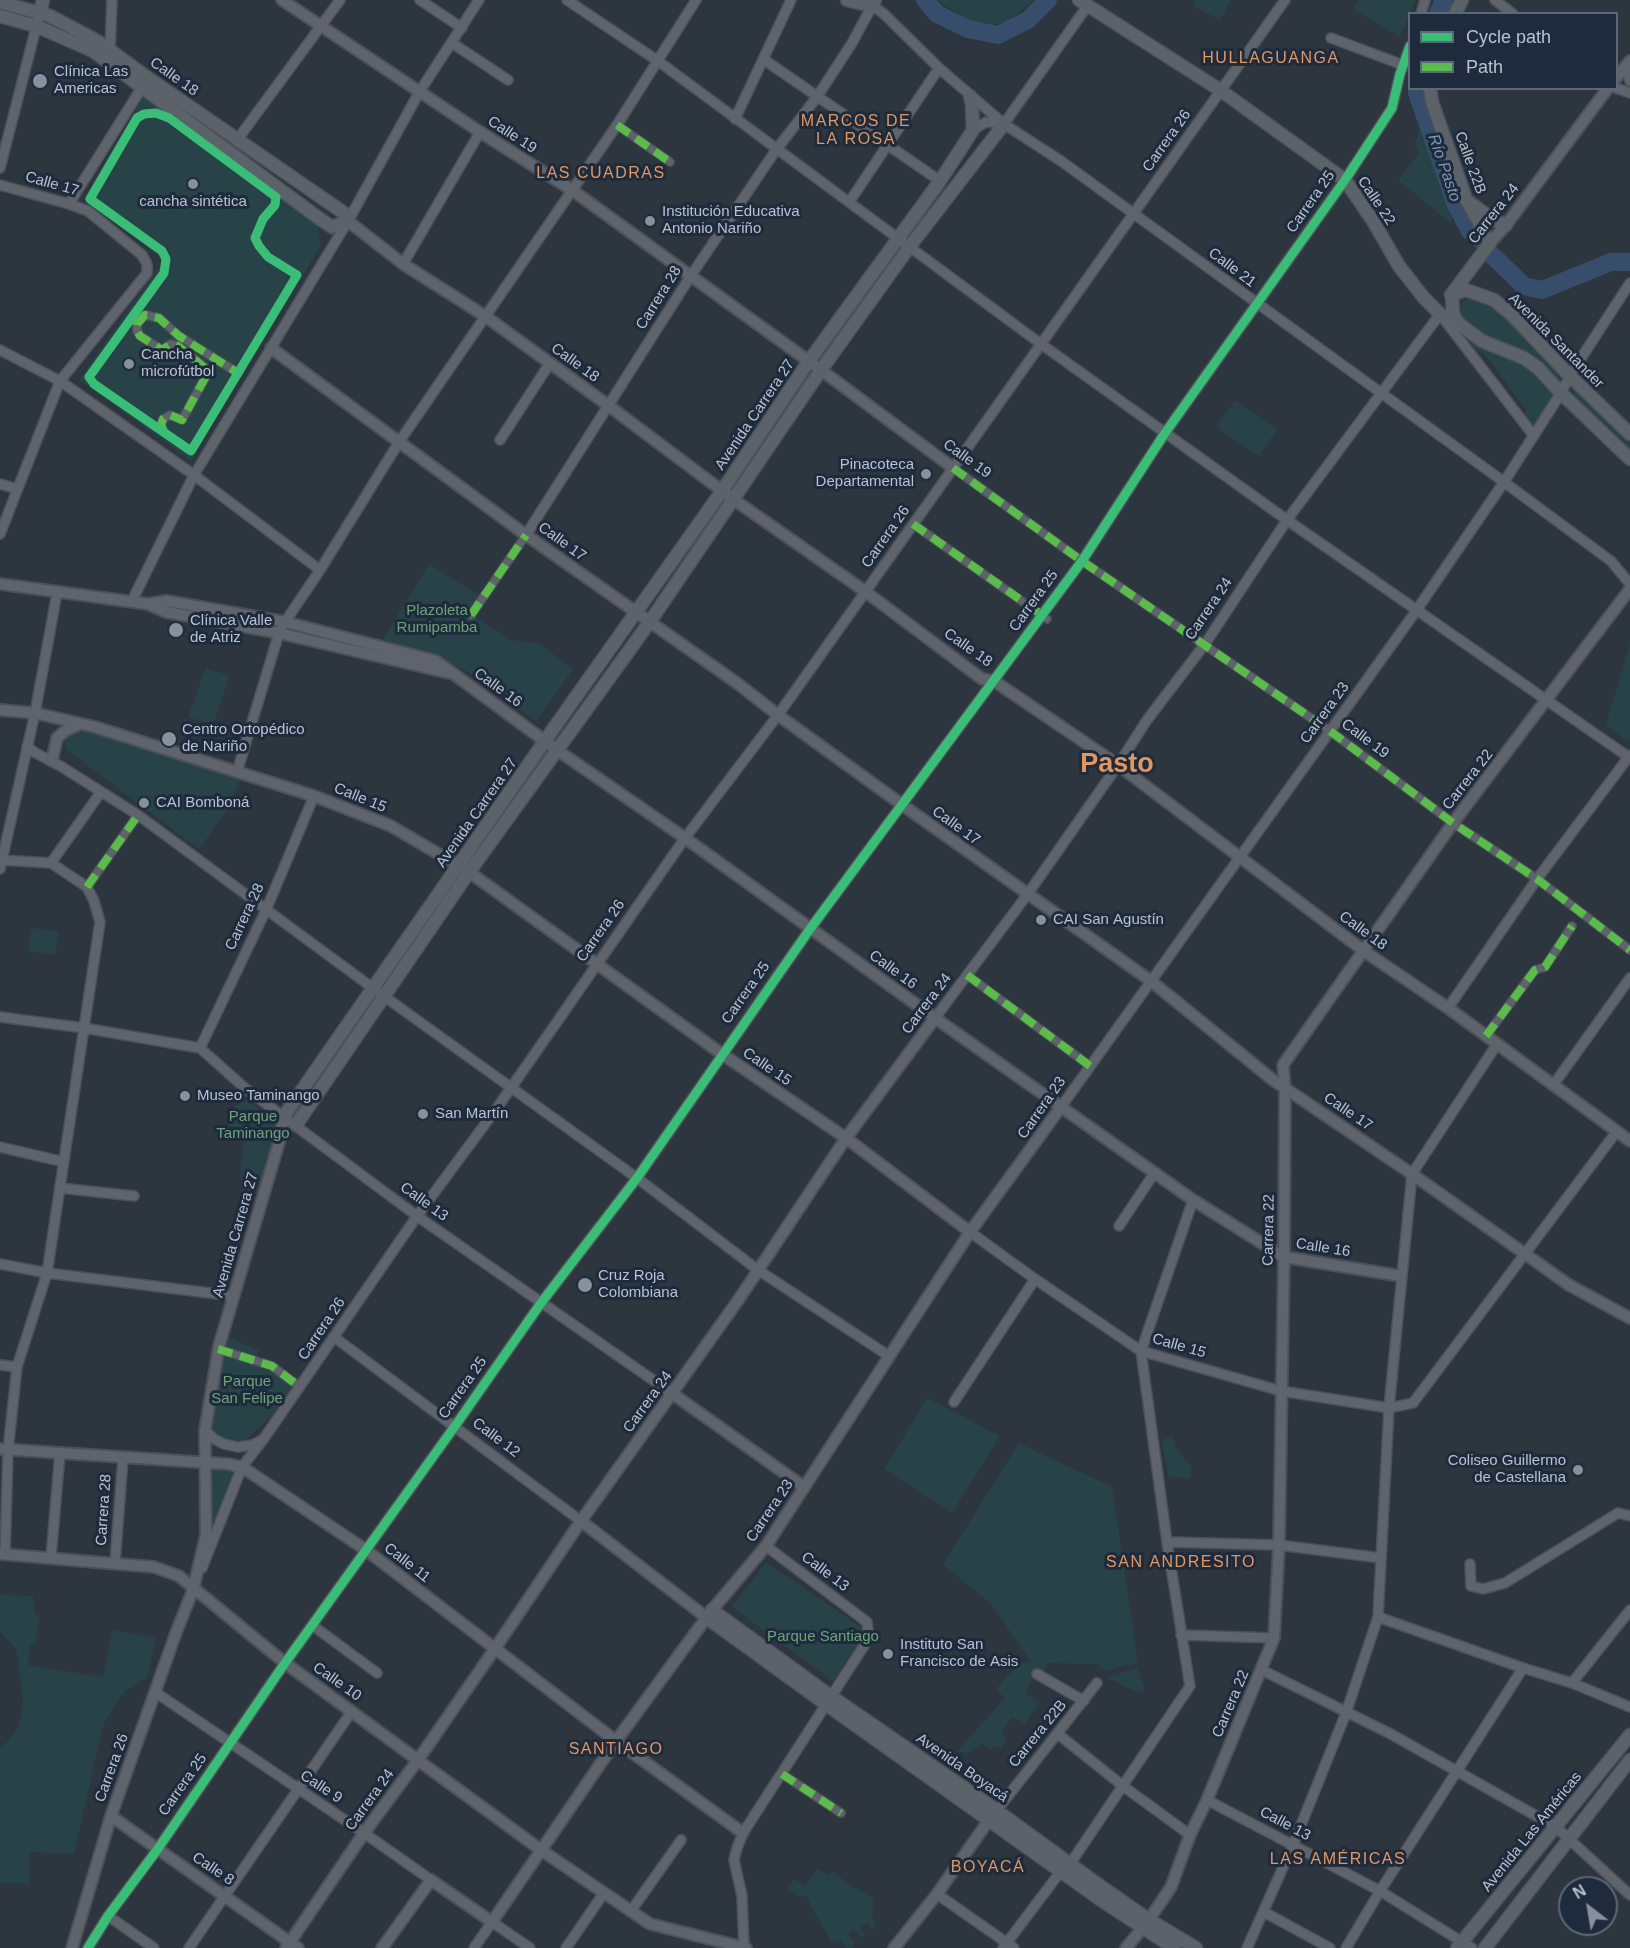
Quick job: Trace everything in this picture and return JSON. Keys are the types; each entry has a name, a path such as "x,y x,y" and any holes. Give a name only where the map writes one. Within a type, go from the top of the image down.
{"main road":[{"name":"Calle 21","path":"847,0 874,3"},
{"name":"Calle 18","path":"0,2 41,6 110,50 145,83 326,223 332,227 348,220 344,213 237,140 145,83 93,51 36,26 0,16"},
{"name":"Calle 22","path":"1083,2 1220,90 1345,180 1373,221 1399,266 1440,314"},
{"name":"Calle 22B","path":"1430,90 1432,102 1466,199 1489,245"},
{"path":"970,96 973,130"},
{"name":"Avenida Carrera 27","path":"284,1116 373,988 557,750 649,623 821,370 910,246 1004,124"},
{"name":"Avenida Carrera 27","path":"296,1125 385,997 545,741 722,491 809,362 940,181 973,130"},
{"path":"1466,199 1492,219 1506,225"},
{"name":"Carrera 24","path":"1440,314 1489,245"},
{"path":"1474,264 1473,279 1494,300"},
{"name":"Avenida Santander","path":"1452,294 1466,290 1494,300 1512,315 1630,434"},
{"path":"1452,294 1453,314 1458,323"},
{"path":"1440,314 1458,323 1482,341 1524,358 1538,368 1630,459"},
{"name":"Avenida Boyacá","path":"710,1614 829,1701 1146,1924 1174,1948"},
{"name":"Avenida Las Américas","path":"1464,1946 1630,1735"},
{"name":"Avenida Las Américas","path":"1485,1948 1630,1760"},
{"name":"Avenida Boyacá","path":"1146,1924 1196,1948"}],"street":[{"path":"110,50 112,0"},
{"name":"Calle 19","path":"282,0 480,132 572,190 1082,561 1330,731 1453,823 1537,879 1630,950"},
{"path":"237,140 340,0"},
{"path":"420,0 462,28"},
{"path":"132,601 194,475 348,220 420,91 478,0"},
{"path":"567,0 658,61 1041,344 1287,520 1629,757 1537,879 1448,1008"},
{"path":"237,772 279,633 285,622 399,442 617,125 696,0"},
{"path":"735,118 791,0"},
{"name":"Carrera 26","path":"72,1948 111,1816 193,1590 242,1467 685,838 778,715 1285,0"},
{"path":"1495,0 1510,12"},
{"name":"Avenida Carrera 27","path":"1004,124 1083,2"},
{"name":"Calle 21","path":"874,3 939,68 1004,124 1061,161 1504,482 1611,561 1630,584"},
{"name":"Carrera 28","path":"471,615 526,535 690,277 776,150 817,97 852,43 874,3"},
{"path":"0,168 41,6"},
{"path":"1331,38 1403,65"},
{"path":"452,43 508,80"},
{"name":"Carrera 25","path":"88,1948 285,1663 541,1303 637,1178 810,929 901,804 1045,617 1165,433 1345,180 1392,108 1408,51"},
{"path":"763,59 940,181"},
{"path":"1618,77 1628,64"},
{"path":"1628,64 1630,81"},
{"path":"850,201 939,68"},
{"path":"69,204 145,83"},
{"name":"Carrera 24","path":"1489,245 1607,90"},
{"path":"973,130 986,122 1004,124"},
{"path":"617,125 670,162"},
{"path":"403,264 480,132"},
{"name":"Calle 17","path":"0,185 88,211 142,255 147,264 147,273 60,381"},
{"name":"Calle 18","path":"348,220 403,264 484,316 550,363 732,499 866,592 982,679 994,681 1118,765 1364,951 1448,1008 1630,1141"},
{"name":"Carrera 23","path":"474,1948 616,1741 710,1614 766,1546 970,1232 1416,611 1504,482 1630,283"},
{"name":"Carrera 24","path":"292,1946 364,1833 418,1760 581,1521 673,1394 846,1138 1027,895 1147,720 1205,644 1287,520 1440,314"},
{"name":"Calle 22","path":"1440,314 1534,436"},
{"path":"164,432 161,425 163,419 170,415 182,420 206,373 205,368 178,346 171,344 162,350 140,336 137,324 145,315 159,318 179,336 238,373"},
{"name":"Calle 17","path":"270,348 636,614 737,683 1027,895 1151,981 1285,1088 1569,1285 1630,1318"},
{"path":"0,350 60,381 194,475 320,570"},
{"path":"500,440 550,363"},
{"path":"0,534 60,381"},
{"path":"0,484 17,489"},
{"path":"913,524 1045,617"},
{"name":"Calle 16","path":"0,584 148,604 166,612 279,633 452,674"},
{"name":"Carrera 22","path":"1126,1948 1146,1924 1171,1887 1190,1836 1274,1638 1279,1545 1284,1257 1284,1065 1453,823 1630,590"},
{"path":"3,1554 4,1449 17,1367 47,1273 100,922 87,887 51,863 1,863 35,713 57,592"},
{"name":"Calle 16","path":"148,604 167,601 285,622 436,661 557,750 685,838 1193,1200 1284,1257 1401,1276"},
{"name":"Calle 15","path":"0,710 35,713 80,724 314,796 391,826 464,869 722,1054 846,1138 1035,1279 1141,1351 1281,1391 1389,1408 1413,1403 1525,1254"},
{"path":"52,761 57,738 65,730 80,724"},
{"path":"27,746 138,815 385,997 637,1178 758,1270 888,1356"},
{"path":"51,863 101,792"},
{"name":"Carrera 28","path":"200,1048 266,910 314,796"},
{"path":"87,887 138,815"},
{"path":"1486,1036 1535,970 1545,967 1572,926"},
{"path":"968,975 1090,1066"},
{"path":"1554,1084 1630,978"},
{"path":"0,1017 84,1028 200,1048"},
{"path":"1247,1948 1293,1845 1346,1713 1378,1617 1389,1408 1412,1174 1497,1044"},
{"name":"Calle 13","path":"200,1048 246,1089 417,1216 804,1487"},
{"name":"Avenida Carrera 27","path":"193,1590 206,1535 206,1430 219,1348 280,1139 284,1116"},
{"path":"1525,1254 1617,1131"},
{"path":"0,1148 64,1162"},
{"path":"1119,1226 1155,1172"},
{"path":"60,1188 134,1197"},
{"path":"937,1894 1008,1946 1066,1868 1190,1686 1167,1542 1141,1351 1193,1200"},
{"path":"0,1264 47,1273 234,1296"},
{"path":"954,1402 1035,1279"},
{"name":"Calle 12","path":"334,1337 710,1614"},
{"path":"219,1348 272,1366 300,1387"},
{"path":"0,1365 17,1367"},
{"path":"206,1430 224,1444 238,1447 252,1445 265,1437"},
{"name":"Calle 11","path":"4,1449 228,1464 242,1467 366,1550 494,1650 743,1833"},
{"path":"51,1557 60,1453"},
{"name":"Carrera 28","path":"115,1563 123,1458"},
{"path":"1470,1564 1472,1586 1483,1589 1505,1583 1618,1513 1630,1516"},
{"path":"1167,1542 1279,1545 1381,1558"},
{"name":"Calle 13","path":"766,1546 867,1622"},
{"name":"Calle 10","path":"3,1554 154,1567 178,1576 285,1663 541,1850 631,1911 656,1926 745,1948 742,1896 734,1860 743,1833 869,1638 867,1622"},
{"path":"1572,1683 1630,1610"},
{"path":"1378,1617 1572,1683 1630,1707"},
{"path":"312,1625 377,1673"},
{"path":"1181,1635 1274,1638"},
{"path":"1346,1948 1523,1668"},
{"path":"1262,1670 1389,1733 1556,1827 1630,1895"},
{"path":"1036,1674 1084,1701"},
{"name":"Carrera 22B","path":"894,1948 937,1894 993,1815 1097,1683"},
{"name":"Calle 9","path":"155,1692 530,1948"},
{"path":"189,1948 352,1711"},
{"path":"1058,1734 1190,1836"},
{"path":"782,1774 841,1812"},
{"name":"Calle 13","path":"1207,1800 1380,1891 1464,1946"},
{"name":"Calle 8","path":"111,1816 292,1946"},
{"path":"631,1911 681,1840"},
{"path":"382,1948 431,1880"},
{"path":"566,1948 604,1893"},
{"path":"1264,1912 1330,1948"},
{"path":"108,1916 154,1948"}],"green space":[{"path":"939,0 1034,0 1009,20 990,26 973,23"},
{"path":"1195,0 1231,0 1220,20 1193,6"},
{"path":"1359,0 1416,0 1411,12 1408,12 1408,18 1400,37 1353,9"},
{"path":"143,97 316,218 321,245 191,461 81,381 80,378 161,264 161,256 154,249 83,199"},
{"path":"1421,127 1442,185 1453,225 1398,180 1419,153 1414,145"},
{"path":"1474,298 1496,310 1565,376 1562,386 1508,346 1468,326 1459,311 1466,299"},
{"path":"1465,340 1489,351 1508,354 1534,371 1557,394 1534,431 1524,417 1526,410 1494,366 1484,354 1469,346"},
{"path":"1574,392 1577,392 1630,443 1630,449 1575,396"},
{"path":"1235,400 1277,429 1259,456 1216,427"},
{"name":"Plazoleta Rumipamba","path":"429,564 486,600 475,617 511,640 540,644 573,669 536,722 487,683 461,668 383,639"},
{"path":"1630,644 1630,740 1623,738 1606,724"},
{"path":"206,668 229,676 213,725 188,717"},
{"path":"87,730 242,775 228,809 199,849 67,750 65,740 72,732"},
{"path":"31,928 59,931 55,955 28,951"},
{"name":"Parque Taminango","path":"247,1101 277,1118 275,1145 258,1192 251,1193 242,1189 240,1168 243,1143 226,1133 232,1110 236,1105"},
{"name":"Parque San Felipe","path":"229,1338 259,1350 256,1358 293,1385 272,1415 245,1441 223,1438 210,1427 221,1361"},
{"path":"927,1398 1000,1436 952,1513 884,1469"},
{"path":"1173,1436 1176,1448 1191,1466 1191,1478 1169,1477 1161,1440"},
{"path":"1019,1443 1112,1487 1138,1662 1106,1671 1096,1664 1048,1663 1040,1676 1036,1674 1025,1693 1039,1702 1025,1724 1012,1717 1002,1733 1006,1739 1001,1748 997,1745 991,1749 982,1744 967,1754 957,1751 1005,1698 996,1689 1019,1663 1031,1662 992,1605 943,1564"},
{"path":"220,1466 237,1470 212,1530 213,1468"},
{"name":"Parque Santiago","path":"766,1562 861,1627 863,1637 833,1681 732,1607"},
{"path":"0,1595 33,1596 35,1614 40,1616 35,1645 30,1644 28,1665 103,1677 112,1630 156,1638 147,1678 125,1691 103,1726 74,1854 30,1852 30,1883 0,1883 0,1747 19,1726 23,1700 16,1649 0,1632"},
{"path":"1137,1668 1145,1690 1137,1692 1107,1678"},
{"path":"817,1868 829,1875 832,1871 873,1898 872,1917 877,1924 872,1930 868,1923 859,1928 866,1936 861,1937 853,1930 848,1934 855,1943 851,1948 847,1948 840,1940 831,1942 806,1896 799,1896 786,1889 794,1879 806,1887"}],"waterway":[{"name":"Río Pasto","path":"925,0 937,14 968,29 998,35 1028,20 1048,0"},
{"name":"Río Pasto","path":"1439,12 1444,0"},
{"name":"Río Pasto","path":"1418,90 1456,205 1470,231 1481,240"},
{"name":"Río Pasto","path":"1493,256 1524,286 1542,290 1611,262 1630,262"}],"marked path":[{"path":"617,125 670,162"},
{"path":"164,432 161,425 163,419 170,415 182,420 206,373 205,368 178,346 171,344 162,350 140,336 137,324 145,315 159,318 179,336 238,373"},
{"path":"953,468 1082,561 1330,731 1453,823 1537,879 1630,950"},
{"path":"913,524 1045,617"},
{"path":"471,615 526,535"},
{"path":"87,887 138,815"},
{"path":"1486,1036 1535,970 1545,967 1572,926"},
{"path":"967,975 1090,1066"},
{"path":"218,1349 272,1366 300,1387"},
{"path":"782,1774 841,1813"}],"cycle path":[{"path":"88,1948 285,1663 541,1303 637,1178 810,929 1082,561 1165,433 1345,180 1392,108 1408,52"},
{"path":"156,113 169,118 276,197 275,205 263,219 255,238 268,257 297,275 191,451 94,384 89,377 164,273 166,259 162,251 90,199 137,118 144,114 156,113"}],"place":[{"name":"Clínica Las Americas","path":"40,81"},
{"name":"cancha sintética","path":"193,184"},
{"name":"Institución Educativa Antonio Nariño","path":"650,221"},
{"name":"Cancha microfútbol","path":"129,364"},
{"name":"Pinacoteca Departamental","path":"926,474"},
{"name":"Clínica Valle de Atriz","path":"176,630"},
{"name":"Centro Ortopédico de Nariño","path":"169,739"},
{"name":"CAI Bomboná","path":"144,803"},
{"name":"CAI San Agustín","path":"1041,920"},
{"name":"Museo Taminango","path":"185,1096"},
{"name":"San Martín","path":"423,1114"},
{"name":"Cruz Roja Colombiana","path":"585,1285"},
{"name":"Coliseo Guillermo de Castellana","path":"1578,1470"},
{"name":"Instituto San Francisco de Asis","path":"888,1654"}],"district":[{"name":"HULLAGUANGA","path":"1271,59"},
{"name":"MARCOS DE LA ROSA","path":"856,131"},
{"name":"LAS CUADRAS","path":"601,174"},
{"name":"Pasto","path":"1117,765"},
{"name":"SAN ANDRESITO","path":"1181,1563"},
{"name":"SANTIAGO","path":"616,1750"},
{"name":"LAS AMÉRICAS","path":"1338,1860"},
{"name":"BOYACÁ","path":"988,1868"}]}
